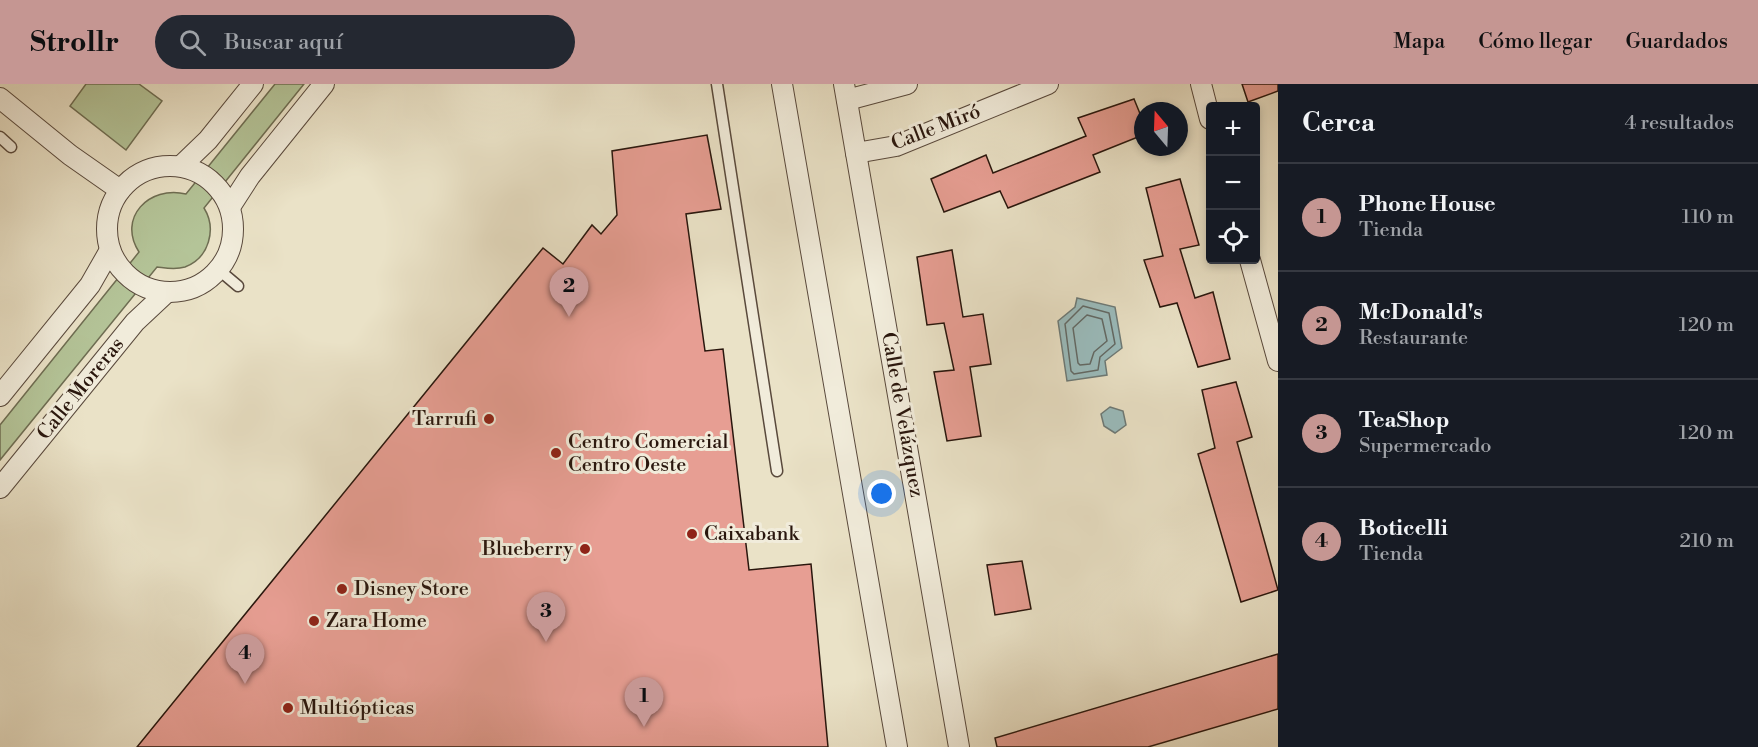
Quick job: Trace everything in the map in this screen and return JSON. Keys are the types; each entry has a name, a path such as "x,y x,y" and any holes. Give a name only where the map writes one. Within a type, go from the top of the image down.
{"street":[{"path":"181,166 208,140 253,84"},
{"path":"230,207 250,176 324,84"},
{"path":"782,84 897,747"},
{"path":"846,92 907,84"},
{"name":"Calle Miró","path":"856,153 896,146 1048,84"},
{"path":"1201,84 1206,103"},
{"name":"Calle de Velázquez","path":"846,92 959,747"},
{"path":"0,98 70,155 120,190"},
{"path":"164,166 181,166 202,174 219,188 230,207 234,223 233,240 228,256 219,270 208,280 195,288 166,293 142,287 122,272 110,250 106,230 110,209 120,190 132,178 147,170 164,166"},
{"path":"0,396 90,285 110,250"},
{"path":"1251,264 1278,361"},
{"name":"Calle Moreras","path":"0,488 135,322 166,293"}],"lane":[{"path":"717,84 777,471"},
{"path":"0,137 11,147"},
{"path":"219,270 238,286"}],"green space":[{"path":"86,84 139,84 162,101 126,150 70,106"},
{"path":"275,84 304,84 204,208 208,216 210,234 200,257 181,268 157,267 0,460 0,425 139,252 133,239 132,227 134,216 140,207 149,199 160,194 186,194"}],"water":[{"path":"1077,298 1115,307 1122,348 1105,361 1107,375 1067,381 1058,321 1075,307"},
{"path":"1110,407 1123,411 1126,425 1115,433 1104,426 1101,414"}],"building":[{"path":"1242,84 1278,84 1278,91 1248,102"},
{"path":"1134,99 1134,139 1093,155 1100,172 1008,208 1000,191 944,212 931,179 986,155 993,173 1086,136 1078,118"},
{"name":"Centro Comercial Centro Oeste","path":"707,135 721,209 686,214 705,351 723,349 749,570 811,564 828,747 137,747 543,248 563,264 592,225 601,234 617,215 612,151"},
{"path":"1180,179 1199,245 1180,249 1195,298 1213,292 1230,359 1198,367 1177,303 1160,307 1144,260 1163,256 1146,188"},
{"path":"952,250 963,317 983,314 991,364 970,367 981,436 947,441 934,372 954,370 944,323 927,325 917,257"},
{"path":"1236,382 1252,437 1237,442 1278,590 1241,602 1198,454 1215,448 1202,390"},
{"path":"1022,561 1031,609 995,615 987,565"},
{"path":"1278,654 1278,709 1148,747 997,747 995,738"}],"place":[{"name":"McDonald's","path":"569,317"},
{"name":"Tarrufi","path":"489,419"},
{"name":"Centro Comercial Centro Oeste","path":"556,453"},
{"name":"Caixabank","path":"692,534"},
{"name":"Blueberry","path":"585,549"},
{"name":"Disney Store","path":"342,589"},
{"name":"Zara Home","path":"314,621"},
{"name":"TeaShop","path":"546,642"},
{"name":"Boticelli","path":"245,684"},
{"name":"Multiópticas","path":"288,708"},
{"name":"Phone House","path":"644,727"}]}
